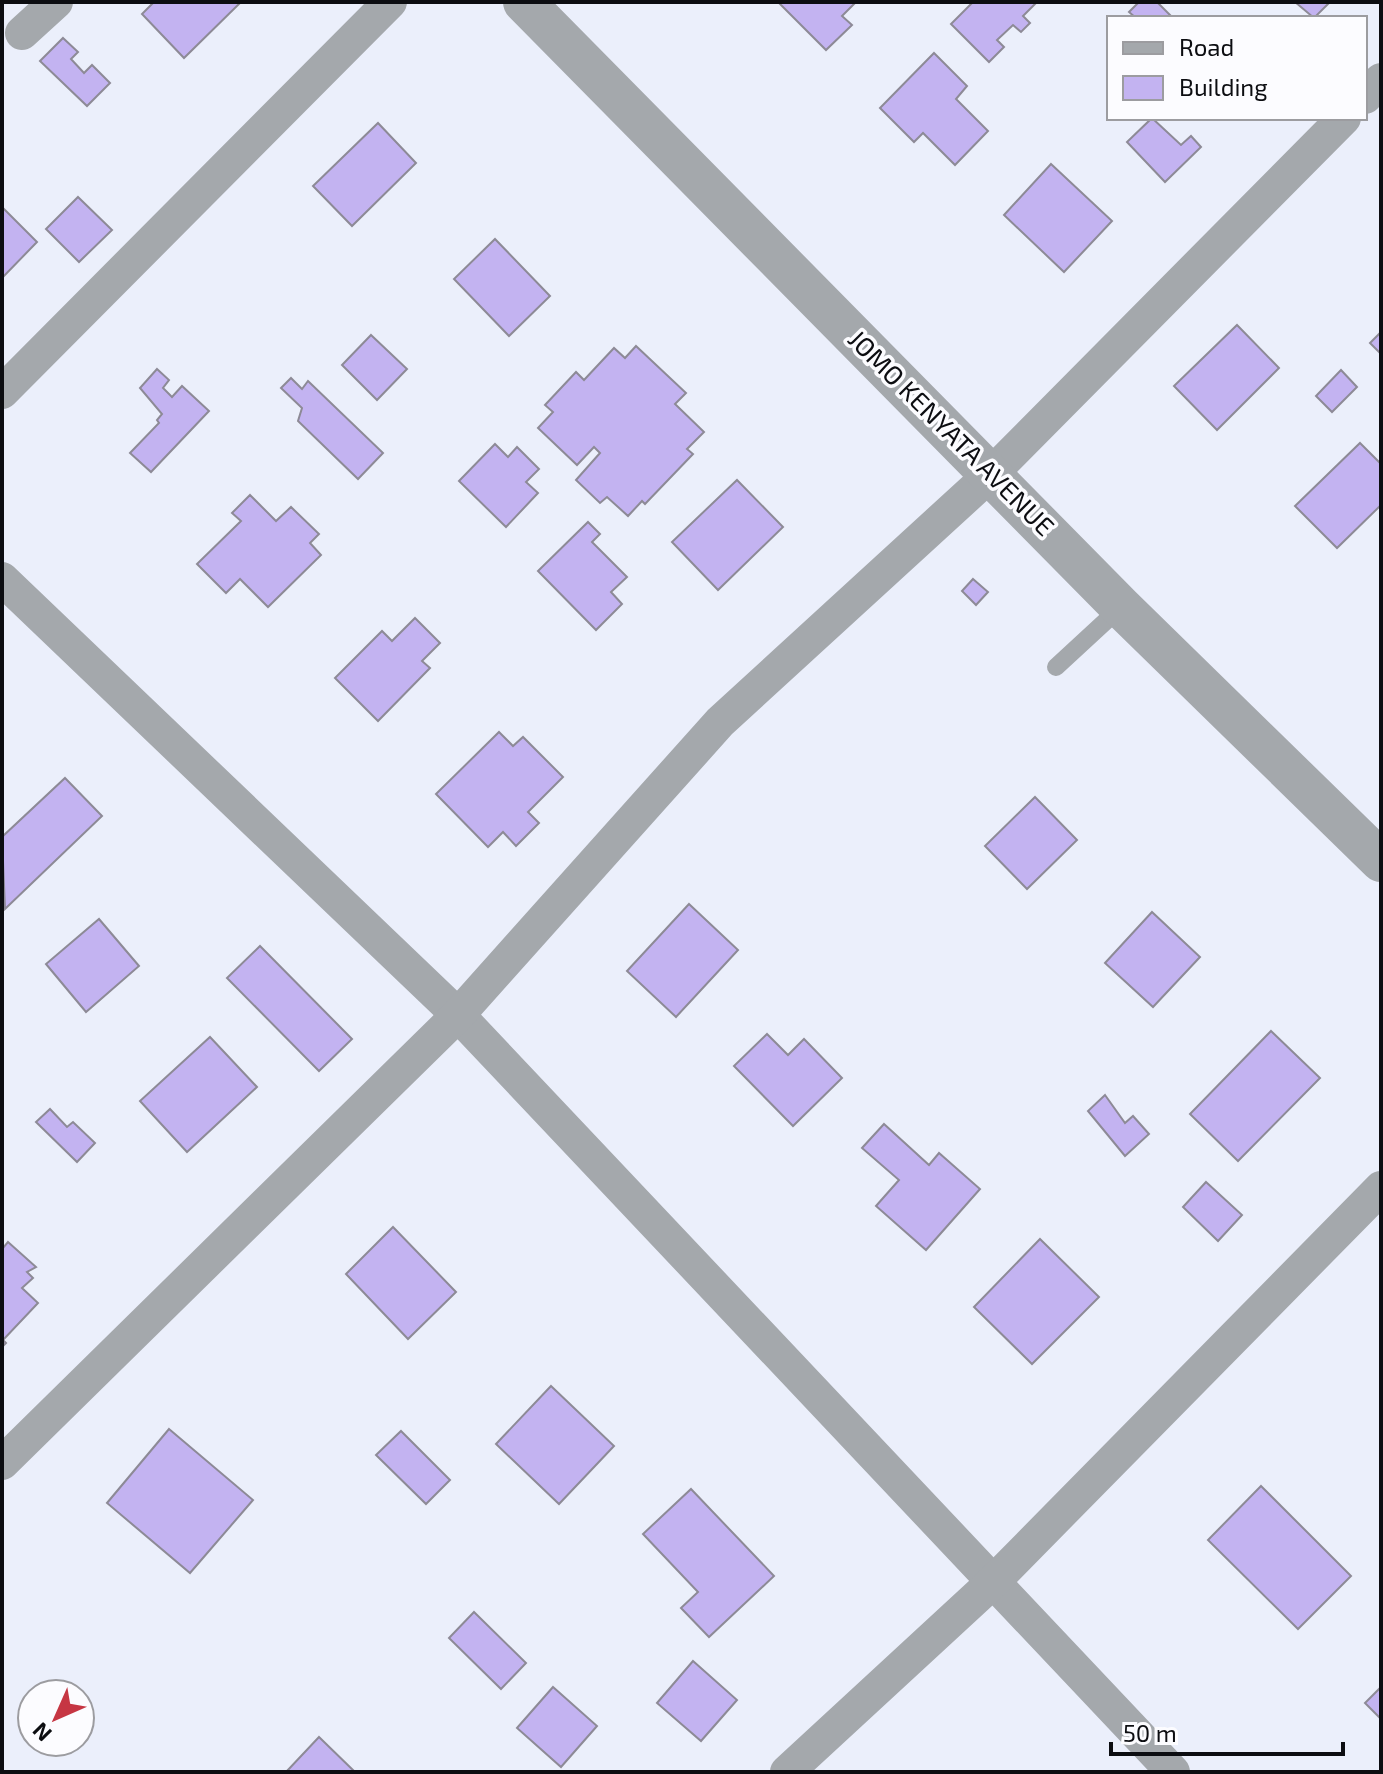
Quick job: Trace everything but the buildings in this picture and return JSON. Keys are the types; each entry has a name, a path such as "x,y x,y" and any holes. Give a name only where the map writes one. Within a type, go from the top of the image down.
{"street":[{"path":"22,33 56,2"},
{"path":"2,392 390,2"},
{"name":"JOMO KENYATA AVENUE","path":"524,2 1121,607 1381,861"},
{"path":"1367,95 1381,80"},
{"path":"2,1463 458,1015 720,722 992,473 1342,120"},
{"path":"2,579 458,1015 1173,1772"},
{"path":"787,1772 994,1581 1381,1188"}],"lane":[{"path":"1056,667 1121,607"}]}
